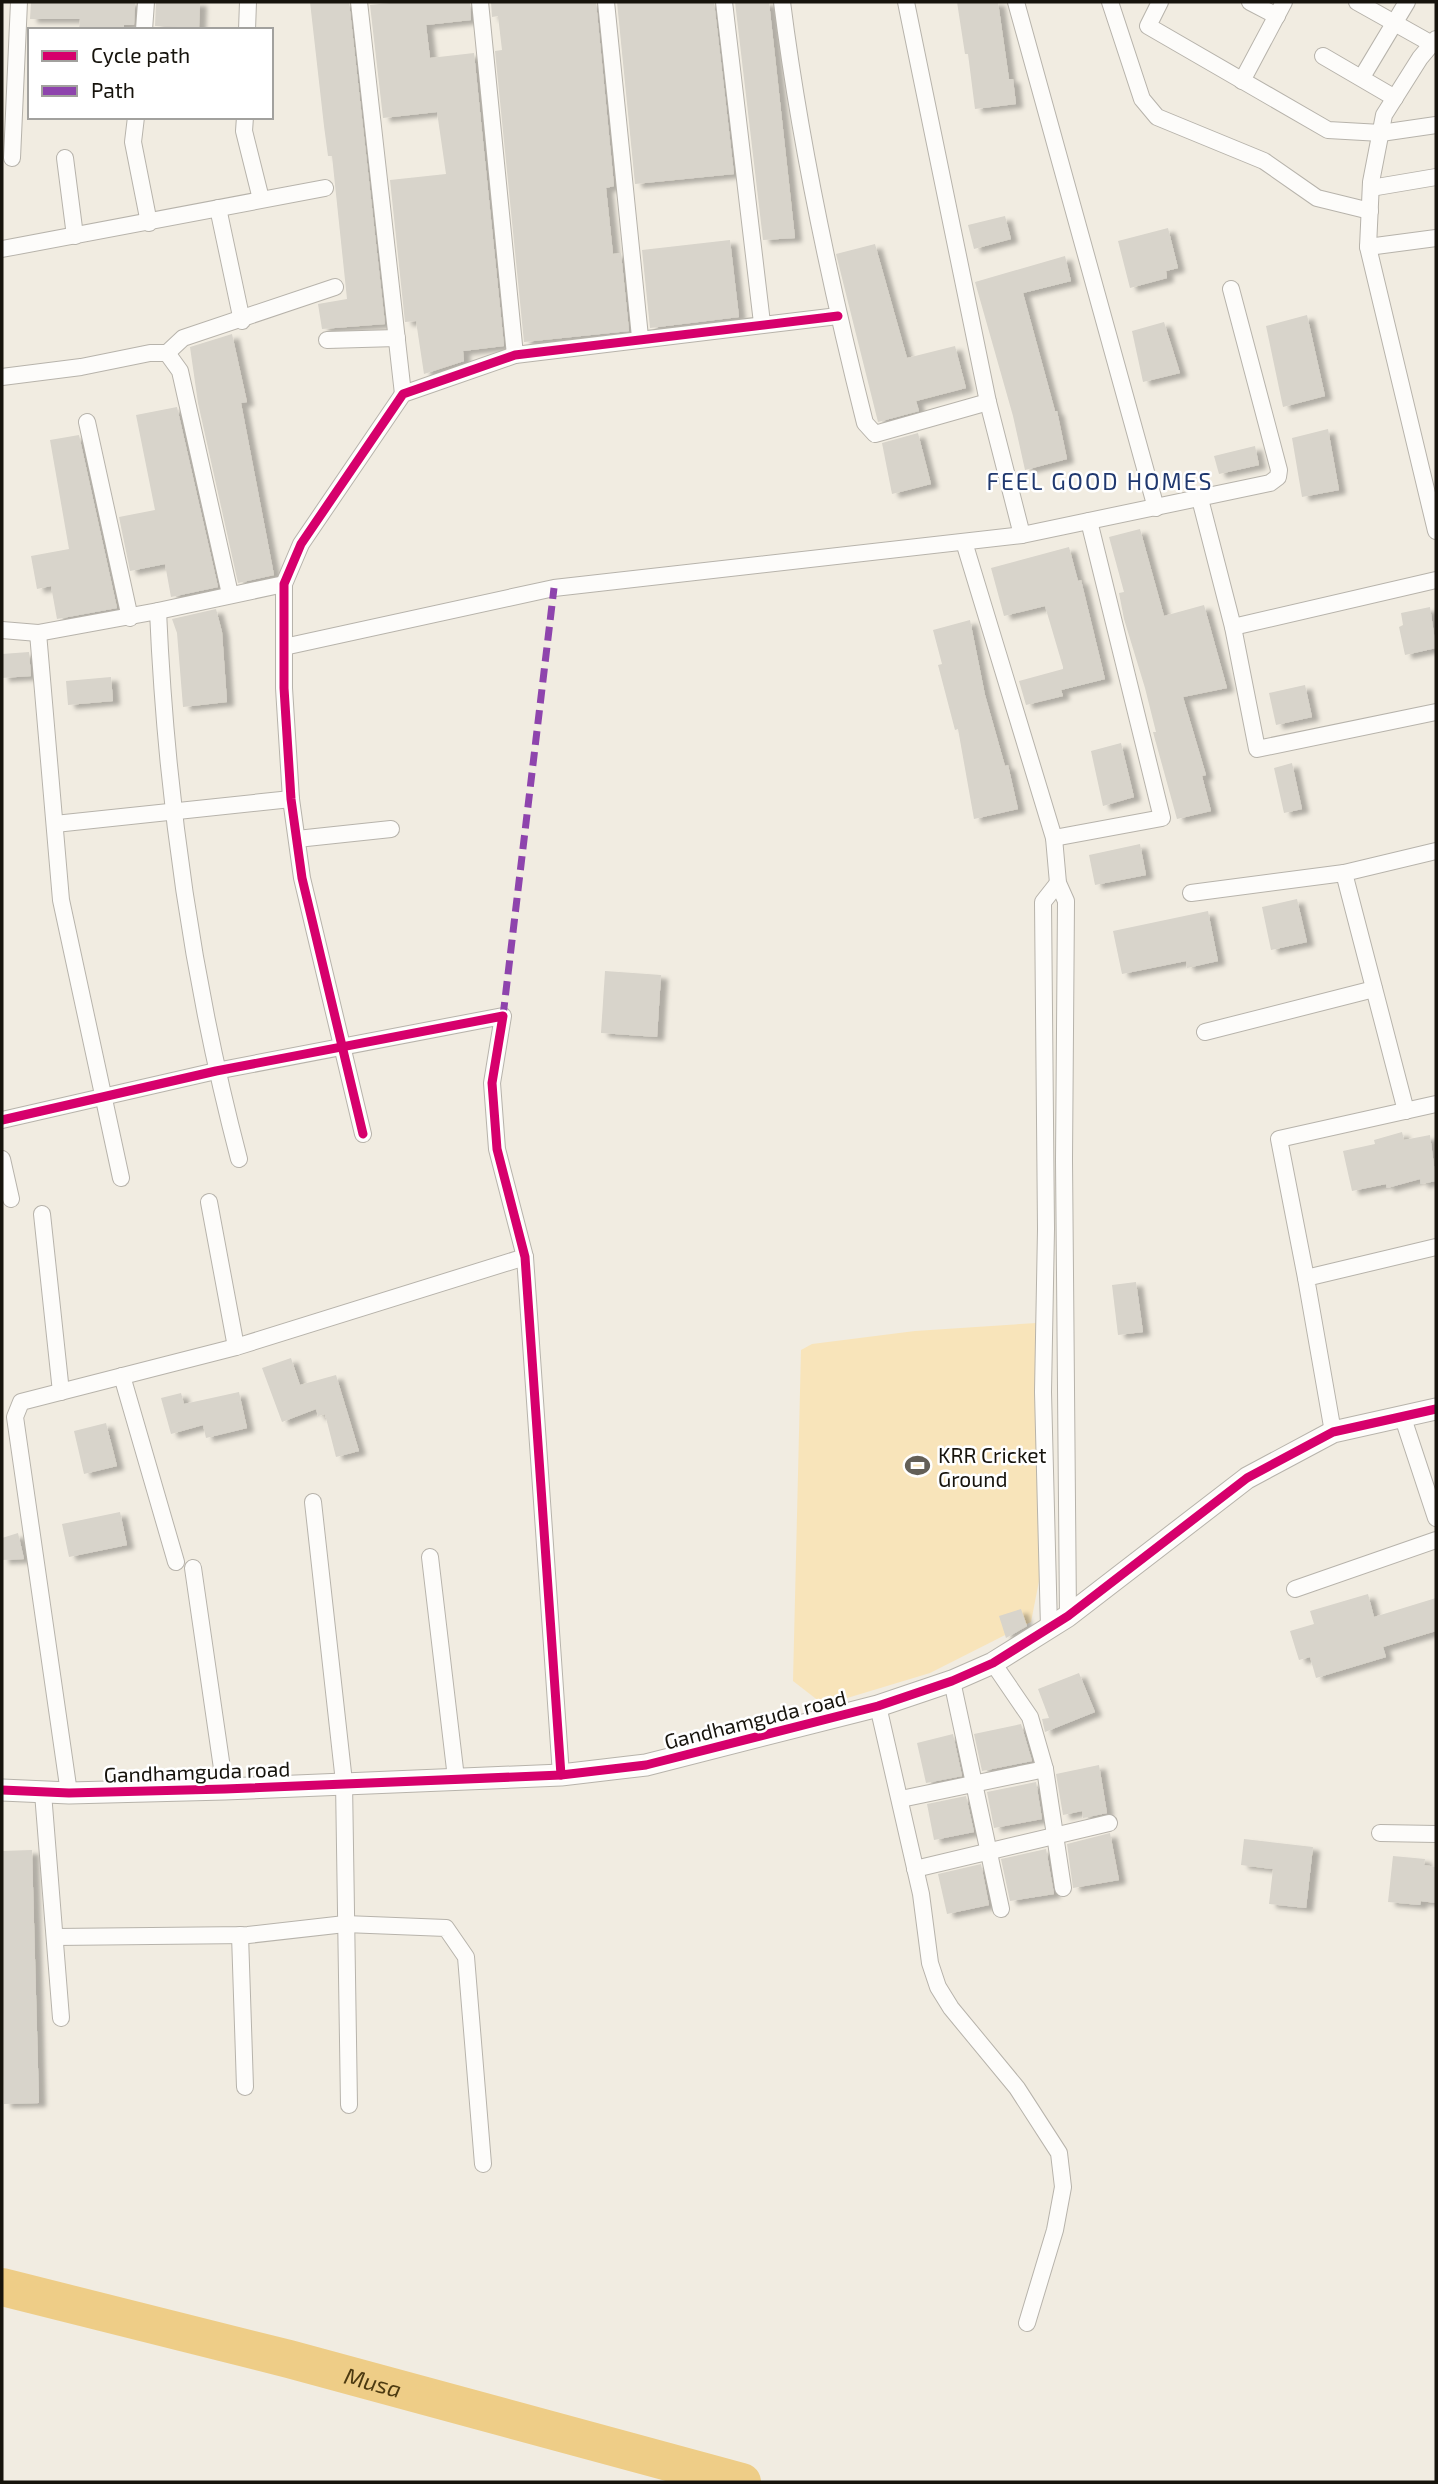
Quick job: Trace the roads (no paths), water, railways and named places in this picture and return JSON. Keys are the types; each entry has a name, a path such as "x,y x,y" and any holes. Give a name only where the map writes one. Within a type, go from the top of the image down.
{"street":[{"path":"12,158 19,2"},
{"path":"144,28 146,2"},
{"path":"247,28 248,2"},
{"path":"359,2 404,394"},
{"path":"480,2 515,355"},
{"path":"606,2 640,337"},
{"path":"724,2 762,323"},
{"path":"782,2 795,105 838,316 865,424 876,433 988,402"},
{"path":"906,2 988,402 1022,535"},
{"path":"1016,2 1156,508"},
{"path":"1110,2 1142,99 1157,117 1264,161 1317,198 1370,211"},
{"path":"1160,2 1148,26 1328,130 1381,133 1436,125"},
{"path":"1242,81 1281,9 1250,2"},
{"path":"1357,2 1395,23 1431,49 1384,115 1371,188 1368,247 1436,531"},
{"path":"1362,77 1407,2"},
{"path":"1323,55 1395,98"},
{"path":"136,119 134,142 149,223"},
{"path":"245,119 244,131 261,199"},
{"path":"65,158 75,236"},
{"path":"1371,188 1436,177"},
{"path":"2,249 325,188"},
{"path":"218,208 242,321"},
{"path":"1368,247 1436,238"},
{"path":"2,377 167,353 183,338 242,321 335,287"},
{"path":"284,646 554,589 1022,535 1270,483 1278,477 1279,470 1231,289"},
{"path":"363,1134 344,1045 302,878 291,799 284,584 301,544 317,516 404,394 515,355 640,337 838,316"},
{"path":"327,340 397,338"},
{"path":"167,353 180,371 230,594"},
{"path":"87,422 130,618"},
{"path":"1200,499 1233,627 1257,749 1436,712"},
{"path":"1054,838 1162,818 1090,521"},
{"path":"964,542 1054,838 1058,883 1066,901 1064,1189 1068,1616"},
{"path":"1233,627 1436,580"},
{"path":"2,630 38,633 130,618 284,584"},
{"path":"158,611 186,915 216,1071 239,1158"},
{"path":"38,633 61,900 121,1178"},
{"path":"55,824 291,799"},
{"path":"297,839 391,829"},
{"path":"1191,893 1344,873 1436,851"},
{"path":"1344,873 1406,1111"},
{"path":"1049,1628 1043,1392 1046,1189 1042,902 1058,883"},
{"path":"1205,1032 1374,989"},
{"path":"2,1120 216,1071 503,1016 492,1083 497,1149 525,1257 561,1774"},
{"path":"1044,1084 1065,1087"},
{"path":"1333,1432 1279,1139 1436,1104"},
{"path":"2,1159 10,1199"},
{"path":"1046,1189 1064,1189"},
{"path":"209,1202 236,1347"},
{"path":"42,1214 61,1392"},
{"path":"1306,1278 1436,1247"},
{"path":"69,1793 15,1417 21,1402 236,1347 525,1257"},
{"path":"1045,1293 1065,1293"},
{"path":"122,1376 176,1562"},
{"name":"Gandhamguda road","path":"2,1790 69,1793 225,1789 561,1774 646,1765 878,1706 952,1681 993,1663 1068,1616 1247,1478 1333,1432 1436,1409"},
{"path":"1402,1415 1436,1518"},
{"path":"313,1502 344,1782 349,2105"},
{"path":"1295,1589 1436,1540"},
{"path":"430,1557 456,1778"},
{"path":"193,1568 225,1789"},
{"path":"993,1663 1030,1717 1045,1769 1063,1888"},
{"path":"952,1681 991,1850 1001,1909"},
{"path":"878,1706 901,1799 930,1963 938,1987 951,2008 1017,2088 1059,2153 1063,2187 1055,2230 1027,2323"},
{"path":"901,1799 976,1781 1045,1769"},
{"path":"43,1793 61,2018"},
{"path":"915,1869 1109,1823"},
{"path":"1380,1833 1436,1834"},
{"path":"55,1937 240,1935 345,1924 446,1928 466,1957 483,2164"},
{"path":"240,1935 245,2087"}],"waterway":[{"name":"Musa","path":"2,2287 289,2359 742,2482"}],"place":[{"name":"KRR Cricket Ground","path":"918,1466"}],"district":[{"name":"FEEL GOOD HOMES","path":"1100,481"}]}
